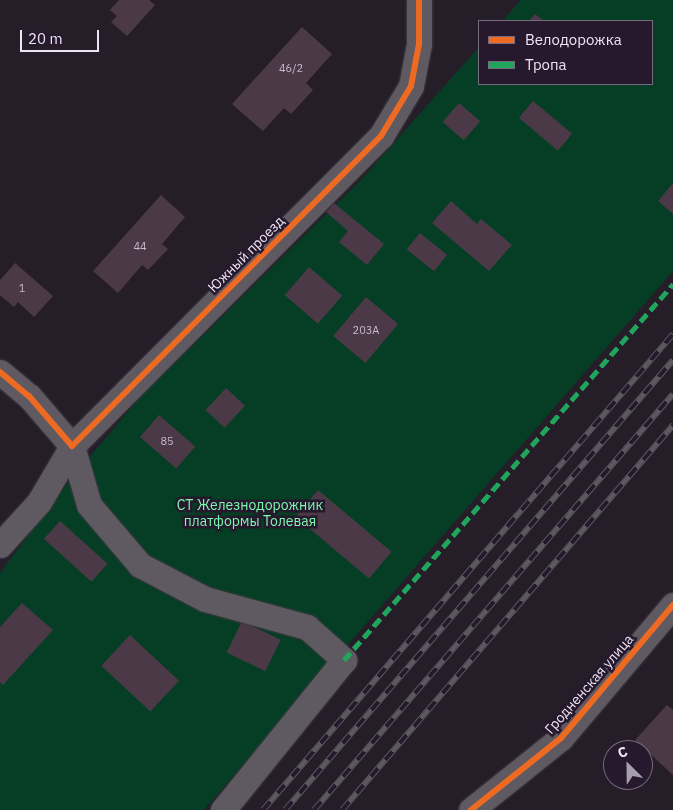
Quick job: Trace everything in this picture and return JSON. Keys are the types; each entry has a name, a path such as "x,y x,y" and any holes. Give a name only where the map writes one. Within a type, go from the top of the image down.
{"street":[{"name":"Южный проезд","path":"0,545 39,502 72,446 381,136 411,86 418,44 419,0"},
{"path":"0,372 29,396 72,446 89,505 140,565 205,599 307,628 344,660 223,810"},
{"name":"Гродненская улица","path":"471,810 562,738 673,605"}],"green space":[{"name":"СТ Железнодорожник платформы Толевая","path":"521,0 673,0 673,271 204,810 0,810 0,573 69,481 142,395 361,180 478,48 478,85 653,85 653,20 503,20"}],"building":[{"path":"119,0 149,0 155,5 127,36 111,22 117,16 110,10"},
{"path":"535,14 543,20 530,20"},
{"path":"302,27 332,54 306,83 313,90 291,114 284,108 263,131 232,104"},
{"path":"533,101 572,134 558,151 519,118"},
{"path":"459,103 480,121 464,140 443,122"},
{"path":"673,183 673,214 658,201"},
{"path":"161,195 185,217 162,244 168,249 148,270 142,265 118,293 93,271"},
{"path":"451,201 477,224 481,219 512,245 489,271 432,223"},
{"path":"334,203 384,244 367,265 339,242 348,231 326,212"},
{"path":"420,233 447,255 434,271 407,249"},
{"path":"15,263 53,296 34,317 18,302 14,307 0,295 0,280"},
{"path":"309,267 342,296 318,324 285,295"},
{"path":"366,297 398,324 365,363 333,336"},
{"path":"226,388 245,406 225,428 206,410"},
{"path":"159,415 195,446 176,468 140,437"},
{"path":"318,490 392,552 369,579 296,517"},
{"path":"60,521 108,564 92,582 44,539"},
{"path":"22,603 53,630 3,685 0,682 0,627"},
{"path":"242,621 281,640 265,671 227,652"},
{"path":"130,635 179,681 150,711 101,666"},
{"path":"667,705 673,710 673,775 653,757 653,740 635,740"}],"railway":[{"path":"263,810 673,334"},
{"path":"285,810 673,360"},
{"path":"314,810 673,394"},
{"path":"342,810 673,425"}],"marked path":[{"path":"344,660 673,284"}],"cycle path":[{"path":"0,372 29,396 72,446 381,136 411,86 419,44 419,0"},
{"path":"471,810 561,738 673,605"}]}
